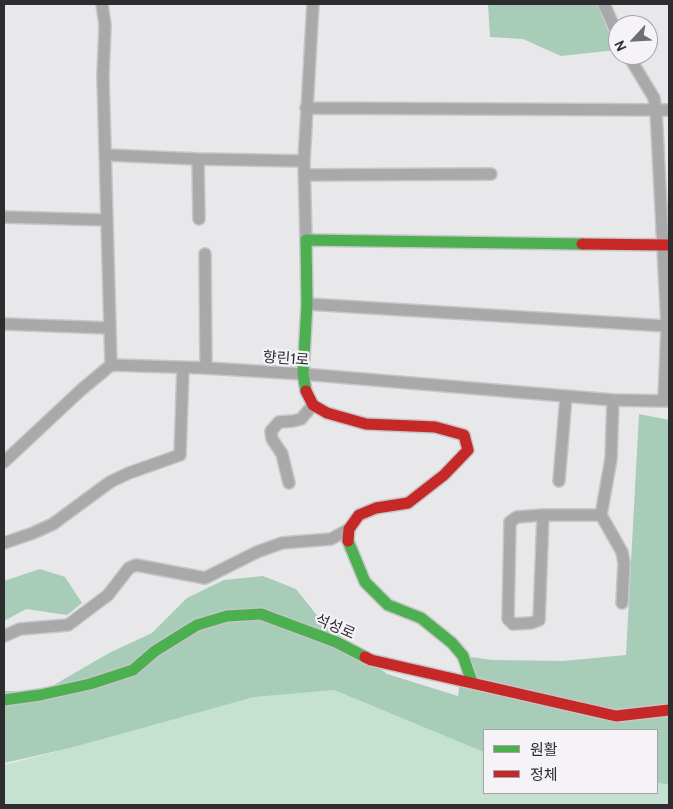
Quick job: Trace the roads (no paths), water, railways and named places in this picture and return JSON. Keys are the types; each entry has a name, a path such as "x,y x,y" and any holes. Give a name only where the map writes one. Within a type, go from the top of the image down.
{"street":[{"path":"4,462 80,390 111,365 103,76 105,25 102,4"},
{"path":"4,636 20,629 68,625 108,595 129,568 136,565 205,578 257,552 282,544 331,539 349,529 360,515 376,508 408,503 422,493 468,450 464,435 434,428 366,424 327,413 313,405 307,395 303,374 307,304 304,161 313,4"},
{"path":"634,65 654,98 656,110 666,245 667,401"},
{"path":"306,108 669,110"},
{"path":"106,155 304,161"},
{"path":"198,159 199,219"},
{"path":"304,175 491,174"},
{"path":"4,216 106,220"},
{"path":"306,240 666,245"},
{"path":"206,254 206,368"},
{"path":"307,304 667,326"},
{"path":"4,324 109,328"},
{"name":"향린1로","path":"111,365 303,374 566,397 667,401"},
{"path":"4,543 53,524 110,482 129,473 180,455 183,368"},
{"path":"559,481 566,397"},
{"path":"613,400 611,459 601,515 622,552 624,563 622,603"},
{"path":"289,483 282,454 272,439 271,431 278,422 293,421 300,418 313,405"},
{"path":"543,516 539,620 531,623 513,624 508,618 510,522 517,517 543,516 601,515"},
{"path":"349,529 348,543 365,582 388,605 421,618 452,643 463,656 472,682"},
{"name":"석성로","path":"4,700 40,695 90,684 133,670 155,651 197,625 227,616 261,614 336,642 372,660 616,716 669,710"}]}
